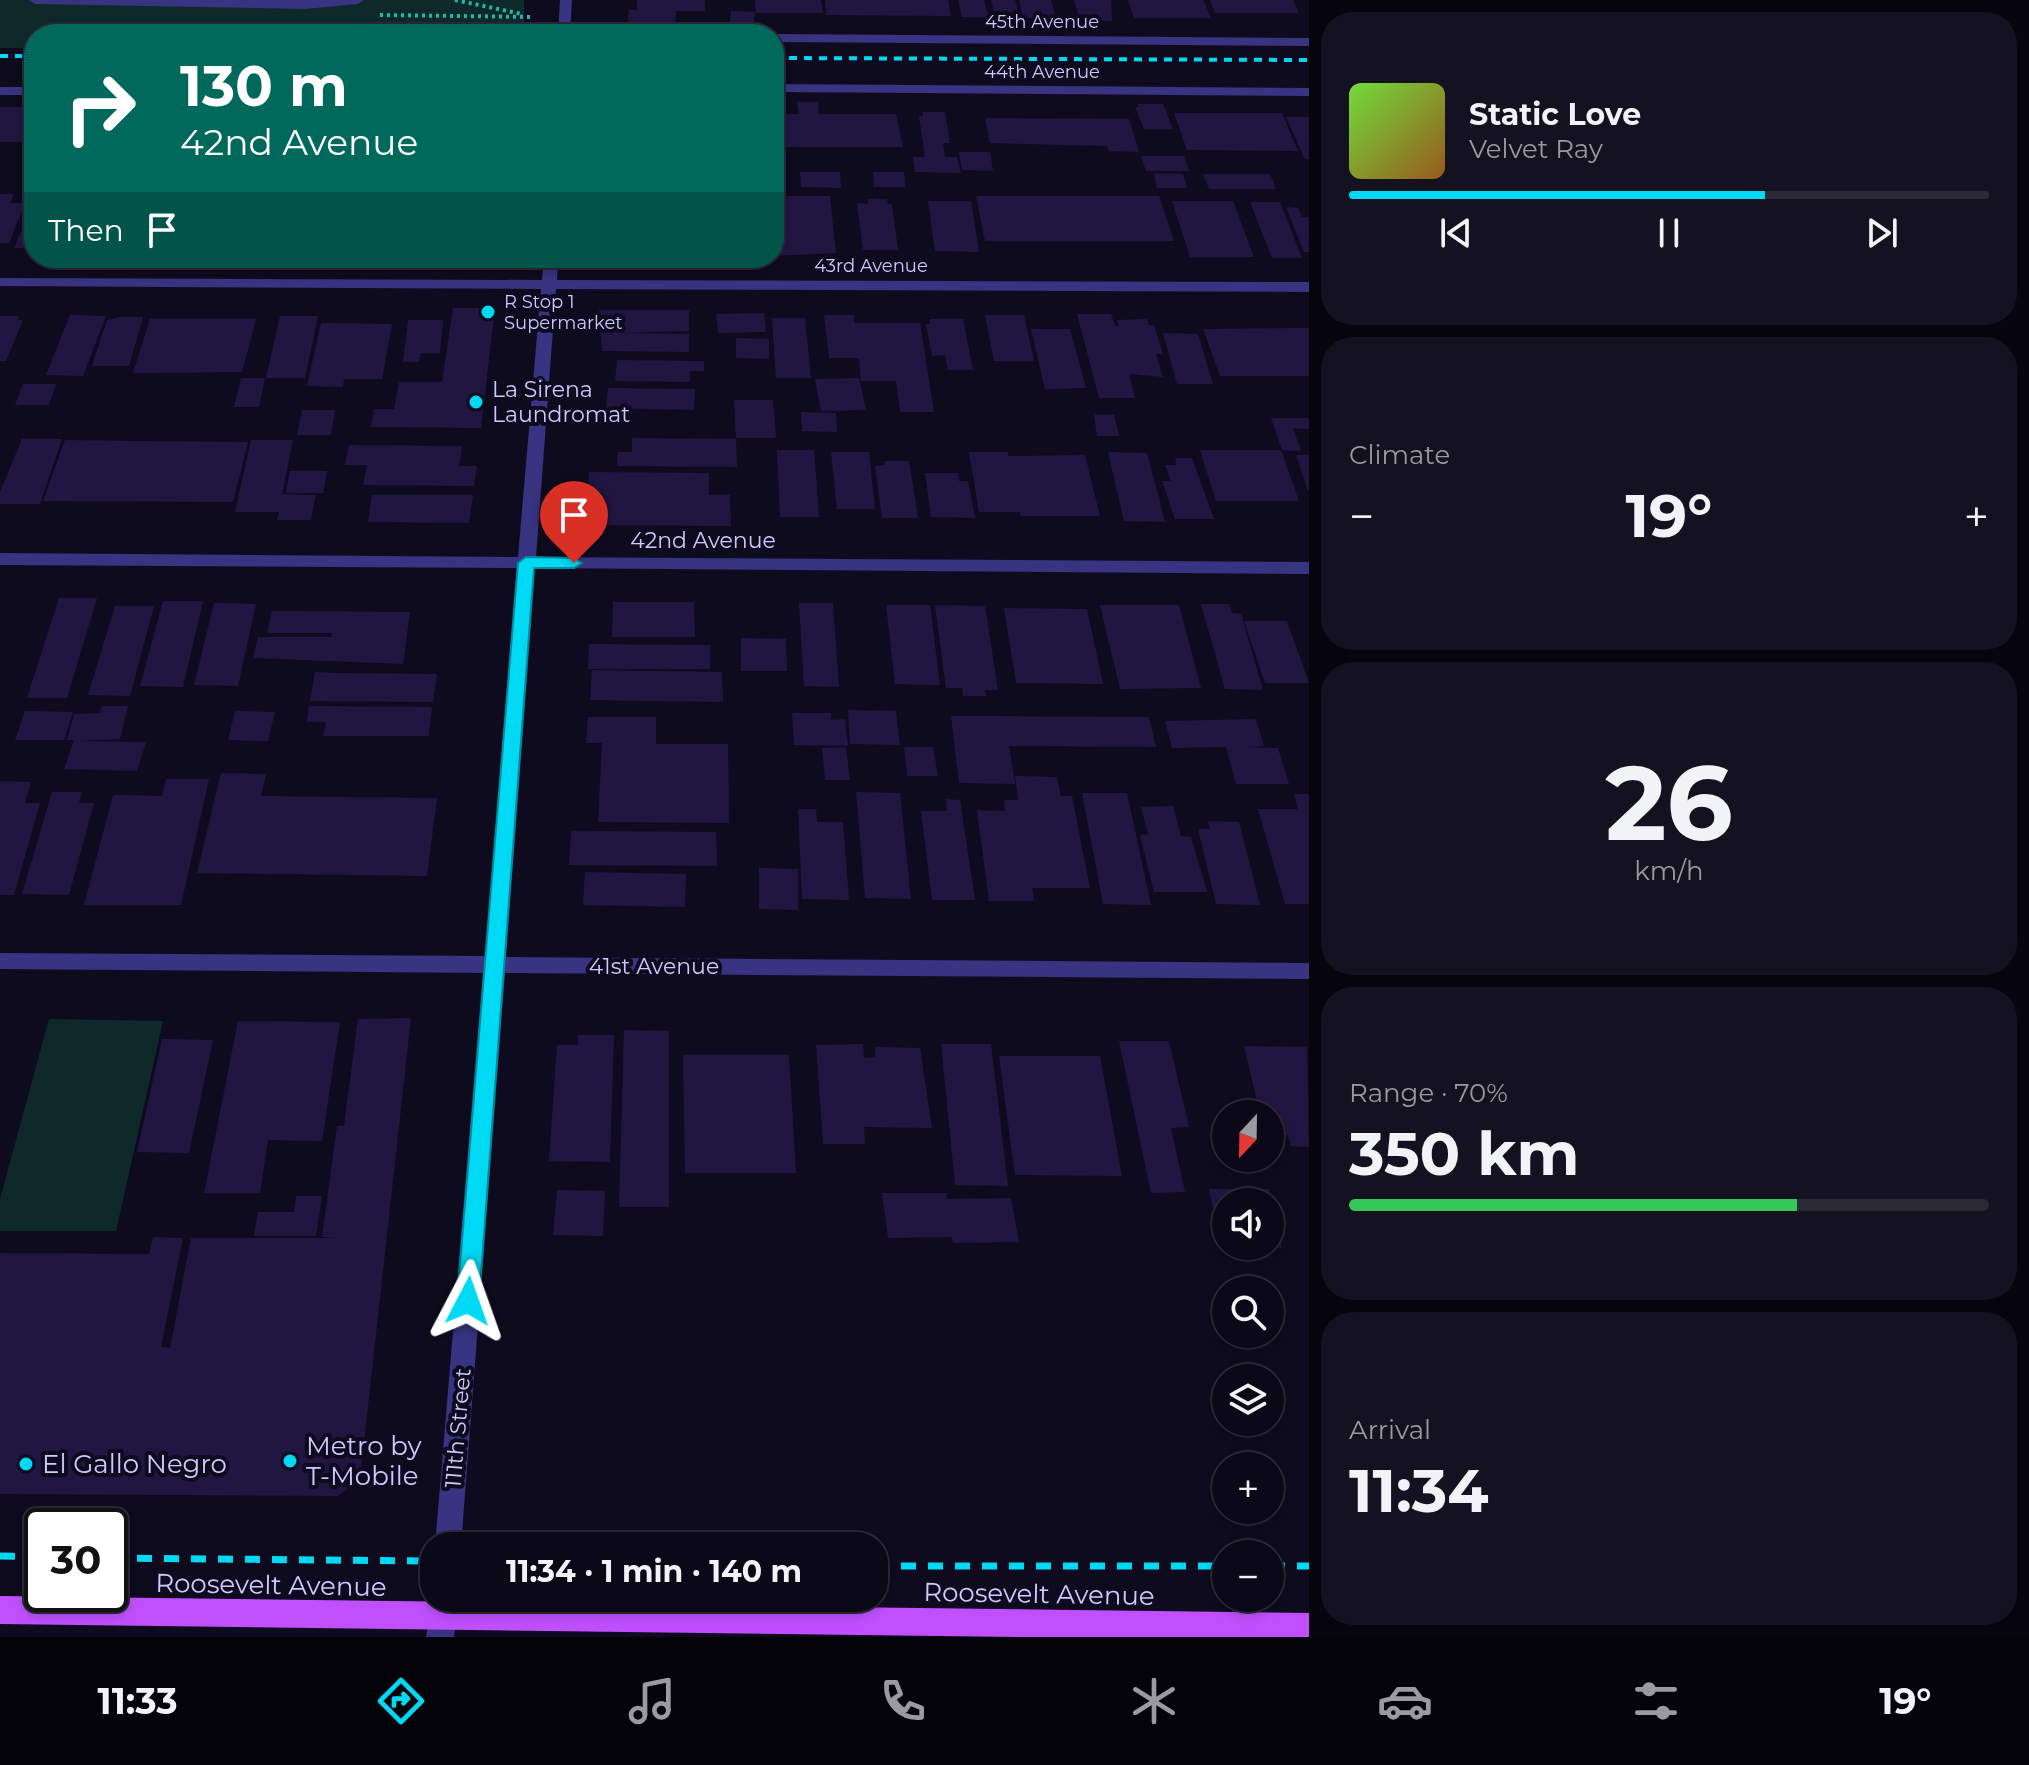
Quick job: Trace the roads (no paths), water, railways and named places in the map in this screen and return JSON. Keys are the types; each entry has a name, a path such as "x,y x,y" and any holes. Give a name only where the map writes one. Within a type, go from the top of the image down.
{"main road":[{"name":"Roosevelt Avenue","path":"0,1610 1309,1627"}],"street":[{"path":"35,0 305,5 358,0"},
{"path":"565,24 566,0"},
{"name":"45th Avenue","path":"784,38 1309,42"},
{"name":"44th Avenue","path":"784,88 1309,92"},
{"path":"0,91 24,91"},
{"name":"111th Street","path":"449,1532 550,268"},
{"name":"43rd Avenue","path":"0,282 1309,287"},
{"name":"42nd Avenue","path":"0,559 1309,568"},
{"name":"41st Avenue","path":"0,961 1309,971"}],"railway":[{"path":"0,56 24,56"},
{"path":"784,58 1309,60"},
{"path":"0,1556 24,1557"},
{"path":"128,1558 420,1561"},
{"path":"888,1566 1212,1566"},
{"path":"1284,1566 1309,1566"}],"place":[{"name":"R Stop 1 Supermarket","path":"488,312"},
{"name":"La Sirena Laundromat","path":"476,402"},
{"name":"Metro by T-Mobile","path":"290,1461"},
{"name":"El Gallo Negro","path":"26,1464"}]}
